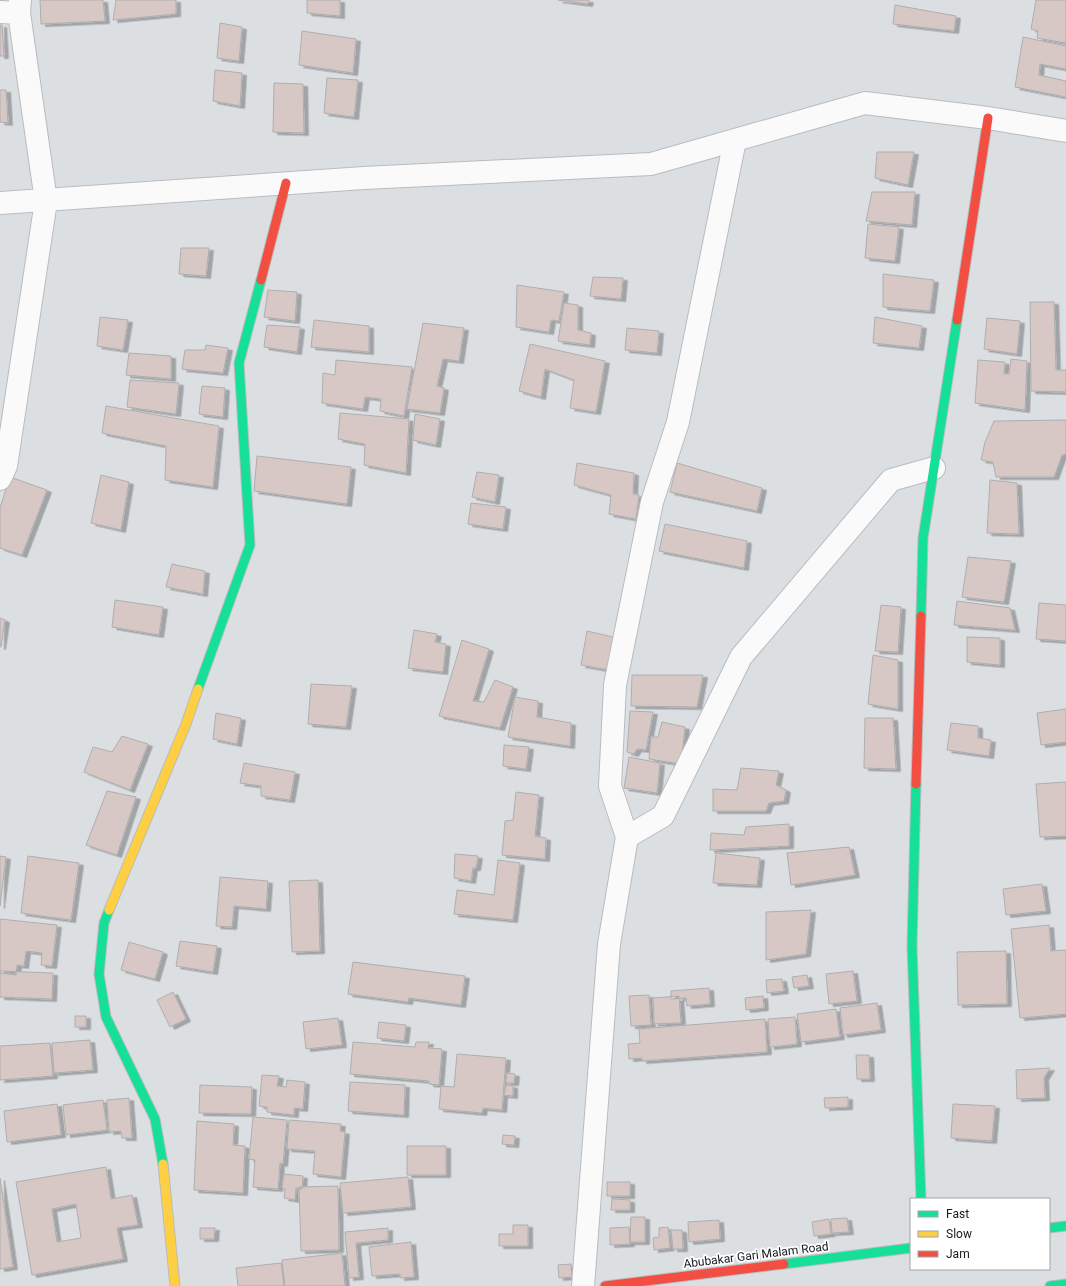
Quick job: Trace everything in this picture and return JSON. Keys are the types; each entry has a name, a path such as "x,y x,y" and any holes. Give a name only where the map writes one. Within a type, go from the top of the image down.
{"street":[{"path":"0,479 6,466 46,201 13,8"},
{"path":"0,203 364,178 651,164 865,103 988,118 1066,131"},
{"path":"921,1198 912,946 923,538 988,118"},
{"path":"583,1286 609,944 627,837 610,786 615,685 652,502 678,422 735,140"},
{"path":"175,1286 163,1164 155,1119 106,1017 99,974 104,923 186,724 250,545 239,363 286,184"},
{"path":"627,837 663,816 741,656 891,480 934,468"},
{"path":"1050,1228 1066,1226"},
{"name":"Abubakar Gari Malam Road","path":"605,1286 910,1248"},
{"path":"1050,1286 1066,1284"}],"building":[{"path":"40,0 103,0 105,21 41,24"},
{"path":"116,0 176,0 176,14 113,20"},
{"path":"307,0 340,0 340,16 307,13"},
{"path":"558,0 589,0 588,4"},
{"path":"1036,0 1066,0 1066,43 1037,38 1038,31 1031,29"},
{"path":"895,5 956,16 954,31 893,24"},
{"path":"220,23 242,27 239,61 217,58"},
{"path":"0,25 2,25 4,56 0,56"},
{"path":"302,31 356,39 353,73 299,65"},
{"path":"1023,37 1066,46 1066,69 1040,64 1039,75 1066,81 1066,97 1015,87"},
{"path":"215,70 242,73 240,106 213,101"},
{"path":"327,78 358,80 354,117 324,113"},
{"path":"274,83 303,84 304,133 273,132"},
{"path":"0,90 6,90 8,123 0,122"},
{"path":"877,152 914,152 908,185 875,178"},
{"path":"872,192 915,192 912,225 866,221"},
{"path":"868,224 899,227 895,261 865,258"},
{"path":"181,248 209,248 206,276 179,274"},
{"path":"883,274 934,280 930,311 883,307"},
{"path":"593,277 623,278 621,299 590,296"},
{"path":"517,285 564,292 559,321 551,320 549,332 516,327"},
{"path":"268,290 297,292 295,321 264,317"},
{"path":"1030,302 1054,302 1056,370 1066,370 1066,392 1031,391"},
{"path":"564,303 578,305 578,330 591,333 590,345 558,341"},
{"path":"100,317 128,320 123,350 97,346"},
{"path":"875,317 922,326 919,348 873,343"},
{"path":"987,318 1020,321 1017,354 984,349"},
{"path":"314,320 369,326 369,352 311,347"},
{"path":"423,323 464,328 459,361 443,359 437,386 444,388 440,413 407,409"},
{"path":"267,325 300,327 297,352 264,347"},
{"path":"627,328 659,331 657,353 625,350"},
{"path":"530,344 605,361 596,412 570,408 574,380 545,369 541,397 519,391"},
{"path":"206,345 228,348 223,373 182,369 185,350 205,350"},
{"path":"129,353 171,356 171,379 126,375"},
{"path":"1011,359 1027,361 1025,410 975,403 978,360 1005,362 1004,374 1009,374"},
{"path":"336,360 412,367 404,416 380,411 381,399 365,397 363,409 322,403 323,373 335,375"},
{"path":"130,380 179,383 176,414 127,407"},
{"path":"202,386 225,388 223,417 199,414"},
{"path":"106,406 219,426 213,487 165,480 166,446 102,433"},
{"path":"340,413 409,419 406,473 364,465 365,444 338,439"},
{"path":"415,414 440,419 436,445 413,440"},
{"path":"1066,420 1066,454 1062,455 1054,477 996,477 993,462 981,460 985,442 994,421"},
{"path":"257,456 351,467 347,504 254,491"},
{"path":"577,463 634,473 633,494 639,495 636,519 609,514 611,495 574,485"},
{"path":"677,463 762,488 757,511 670,492"},
{"path":"477,472 499,475 495,502 472,497"},
{"path":"101,475 129,482 121,530 91,523"},
{"path":"10,477 47,490 22,555 0,548 0,508"},
{"path":"990,480 1017,483 1019,534 987,533"},
{"path":"471,503 506,507 503,529 468,524"},
{"path":"665,524 747,541 744,568 659,551"},
{"path":"968,557 1011,561 1004,602 962,597"},
{"path":"172,564 205,571 203,594 166,587"},
{"path":"115,600 163,607 159,635 112,627"},
{"path":"957,601 1010,608 1015,630 954,625"},
{"path":"1039,603 1066,605 1066,641 1036,639"},
{"path":"881,605 901,607 898,652 875,651"},
{"path":"0,618 5,620 1,647 0,647"},
{"path":"414,630 437,634 435,642 446,644 443,672 408,668"},
{"path":"587,631 613,637 609,670 581,665"},
{"path":"967,637 1000,638 1000,665 967,662"},
{"path":"462,640 489,649 473,701 484,702 495,680 513,687 500,728 439,716"},
{"path":"873,655 898,660 898,709 868,704"},
{"path":"632,675 703,675 697,707 631,706"},
{"path":"311,684 352,686 346,727 308,724"},
{"path":"515,697 538,701 537,717 571,723 570,746 508,737"},
{"path":"1066,709 1066,742 1041,745 1037,713"},
{"path":"630,711 653,712 646,750 637,749 634,754 627,752"},
{"path":"216,713 241,718 237,744 213,739"},
{"path":"865,718 893,718 896,769 864,768"},
{"path":"662,722 685,727 681,764 649,759 651,737 658,737"},
{"path":"951,723 978,726 978,738 991,740 989,756 947,750"},
{"path":"122,736 148,744 130,790 84,772 93,747 112,752"},
{"path":"504,745 529,747 526,769 503,766"},
{"path":"629,757 660,763 657,793 624,788"},
{"path":"244,763 295,772 290,800 261,796 261,786 240,783"},
{"path":"741,768 779,771 776,785 786,790 784,801 769,803 766,811 713,811 713,789 737,790"},
{"path":"1066,782 1066,836 1040,837 1036,784"},
{"path":"107,791 136,797 117,855 86,845"},
{"path":"516,792 539,795 535,836 546,838 545,859 502,855 505,821 513,820"},
{"path":"789,824 789,846 710,850 711,833 744,835 746,827"},
{"path":"849,847 855,875 791,885 787,853"},
{"path":"716,853 760,858 757,885 713,883"},
{"path":"455,854 478,856 476,868 473,868 471,881 454,878"},
{"path":"0,856 6,857 0,906"},
{"path":"28,856 79,863 71,920 21,913"},
{"path":"498,860 520,863 513,920 454,914 457,890 494,895"},
{"path":"220,877 268,881 266,909 234,906 232,927 216,926"},
{"path":"318,880 320,951 292,952 289,881"},
{"path":"1042,884 1046,911 1006,915 1003,889"},
{"path":"811,910 806,954 766,960 766,912"},
{"path":"0,919 57,925 52,966 41,965 42,953 26,951 24,966 17,965 16,975 0,973"},
{"path":"1049,925 1051,951 1066,950 1066,1014 1020,1018 1011,929"},
{"path":"180,941 217,946 213,972 176,966"},
{"path":"129,942 163,952 155,979 121,970"},
{"path":"1006,951 1007,1004 958,1005 957,952"},
{"path":"353,962 465,976 461,1005 409,998 408,1002 348,994"},
{"path":"0,971 53,973 52,999 0,997"},
{"path":"853,971 857,1001 829,1004 826,974"},
{"path":"807,975 809,986 794,988 792,977"},
{"path":"782,979 784,991 767,993 766,980"},
{"path":"709,988 710,1004 687,1006 686,998 671,999 671,991"},
{"path":"173,992 186,1019 170,1027 157,1000"},
{"path":"649,995 651,1025 631,1026 629,996"},
{"path":"679,996 681,1023 654,1024 653,998"},
{"path":"763,996 764,1008 746,1010 745,998"},
{"path":"877,1003 881,1030 843,1035 840,1008"},
{"path":"836,1009 840,1037 801,1042 797,1014"},
{"path":"75,1016 86,1016 86,1027 75,1027"},
{"path":"795,1017 797,1044 770,1047 768,1019"},
{"path":"338,1018 342,1045 306,1049 303,1022"},
{"path":"765,1019 767,1052 642,1061 642,1058 629,1059 628,1044 640,1043 639,1029"},
{"path":"379,1022 406,1025 404,1041 377,1038"},
{"path":"90,1040 93,1070 54,1073 52,1043"},
{"path":"353,1042 415,1047 416,1042 429,1042 428,1048 442,1049 439,1085 429,1084 429,1081 350,1074"},
{"path":"50,1043 53,1076 0,1080 0,1046"},
{"path":"457,1054 506,1058 502,1110 483,1108 482,1113 439,1109 441,1086 454,1087"},
{"path":"856,1055 869,1055 870,1079 857,1079"},
{"path":"1050,1068 1044,1078 1045,1098 1017,1099 1016,1070"},
{"path":"507,1073 515,1074 514,1083 506,1083"},
{"path":"262,1075 279,1076 277,1086 286,1087 287,1080 305,1082 303,1109 294,1108 294,1115 267,1112 267,1107 259,1106"},
{"path":"350,1082 405,1085 404,1115 348,1111"},
{"path":"200,1085 252,1087 251,1114 199,1113"},
{"path":"506,1085 513,1086 513,1096 504,1095"},
{"path":"848,1097 848,1107 825,1108 824,1098"},
{"path":"129,1098 132,1138 122,1138 121,1131 109,1132 107,1100"},
{"path":"103,1100 107,1130 66,1135 63,1105"},
{"path":"57,1104 61,1135 7,1142 4,1111"},
{"path":"953,1104 995,1106 992,1141 951,1138"},
{"path":"253,1117 287,1120 283,1164 280,1163 278,1189 253,1187 255,1160 249,1159"},
{"path":"289,1120 341,1124 340,1131 345,1132 341,1177 313,1174 315,1151 287,1149"},
{"path":"197,1121 234,1124 233,1145 245,1146 243,1193 194,1190"},
{"path":"503,1135 515,1136 514,1145 502,1144"},
{"path":"407,1146 446,1146 446,1175 407,1175"},
{"path":"106,1167 111,1199 132,1195 138,1225 117,1228 123,1259 32,1275 16,1182","holes":["76,1204 81,1238 57,1242 52,1209"]},
{"path":"284,1174 303,1176 302,1189 296,1188 295,1200 284,1198 285,1189 282,1188"},
{"path":"408,1177 411,1207 343,1213 340,1183"},
{"path":"0,1178 13,1267 0,1269"},
{"path":"607,1182 630,1182 630,1196 607,1196"},
{"path":"338,1186 339,1250 301,1251 299,1187"},
{"path":"612,1199 630,1200 630,1210 611,1210"},
{"path":"631,1217 645,1217 645,1242 630,1242"},
{"path":"847,1218 849,1232 832,1233 831,1219"},
{"path":"829,1219 831,1234 814,1236 812,1222"},
{"path":"719,1220 720,1239 689,1242 688,1222"},
{"path":"513,1225 528,1225 528,1246 499,1246 499,1234 513,1234"},
{"path":"629,1227 630,1244 610,1245 610,1228"},
{"path":"668,1227 670,1248 654,1250 653,1238 659,1237 659,1228"},
{"path":"200,1228 215,1228 214,1239 200,1239"},
{"path":"388,1228 388,1240 356,1243 359,1277 349,1278 345,1232"},
{"path":"671,1230 682,1230 683,1249 673,1249"},
{"path":"411,1242 414,1277 400,1278 400,1274 372,1276 369,1247"},
{"path":"342,1253 345,1286 285,1286 282,1260"},
{"path":"281,1263 284,1286 238,1286 236,1268"},
{"path":"571,1264 572,1277 559,1278 558,1265"}],"traffic: fast":[{"path":"198,689 250,545 239,363 261,280"},
{"path":"921,616 923,538 957,320"},
{"path":"916,784 912,946 921,1198"},
{"path":"109,910 104,923 99,974 106,1017 155,1119 163,1164"},
{"path":"1050,1228 1066,1226"},
{"path":"784,1264 910,1248"},
{"path":"1050,1286 1066,1284"}],"traffic: slow":[{"path":"109,910 186,724 198,689"},
{"path":"163,1164 175,1286"}],"traffic: jam":[{"path":"957,320 988,118"},
{"path":"261,280 286,183"},
{"path":"916,784 921,616"},
{"path":"605,1286 784,1264"}]}
